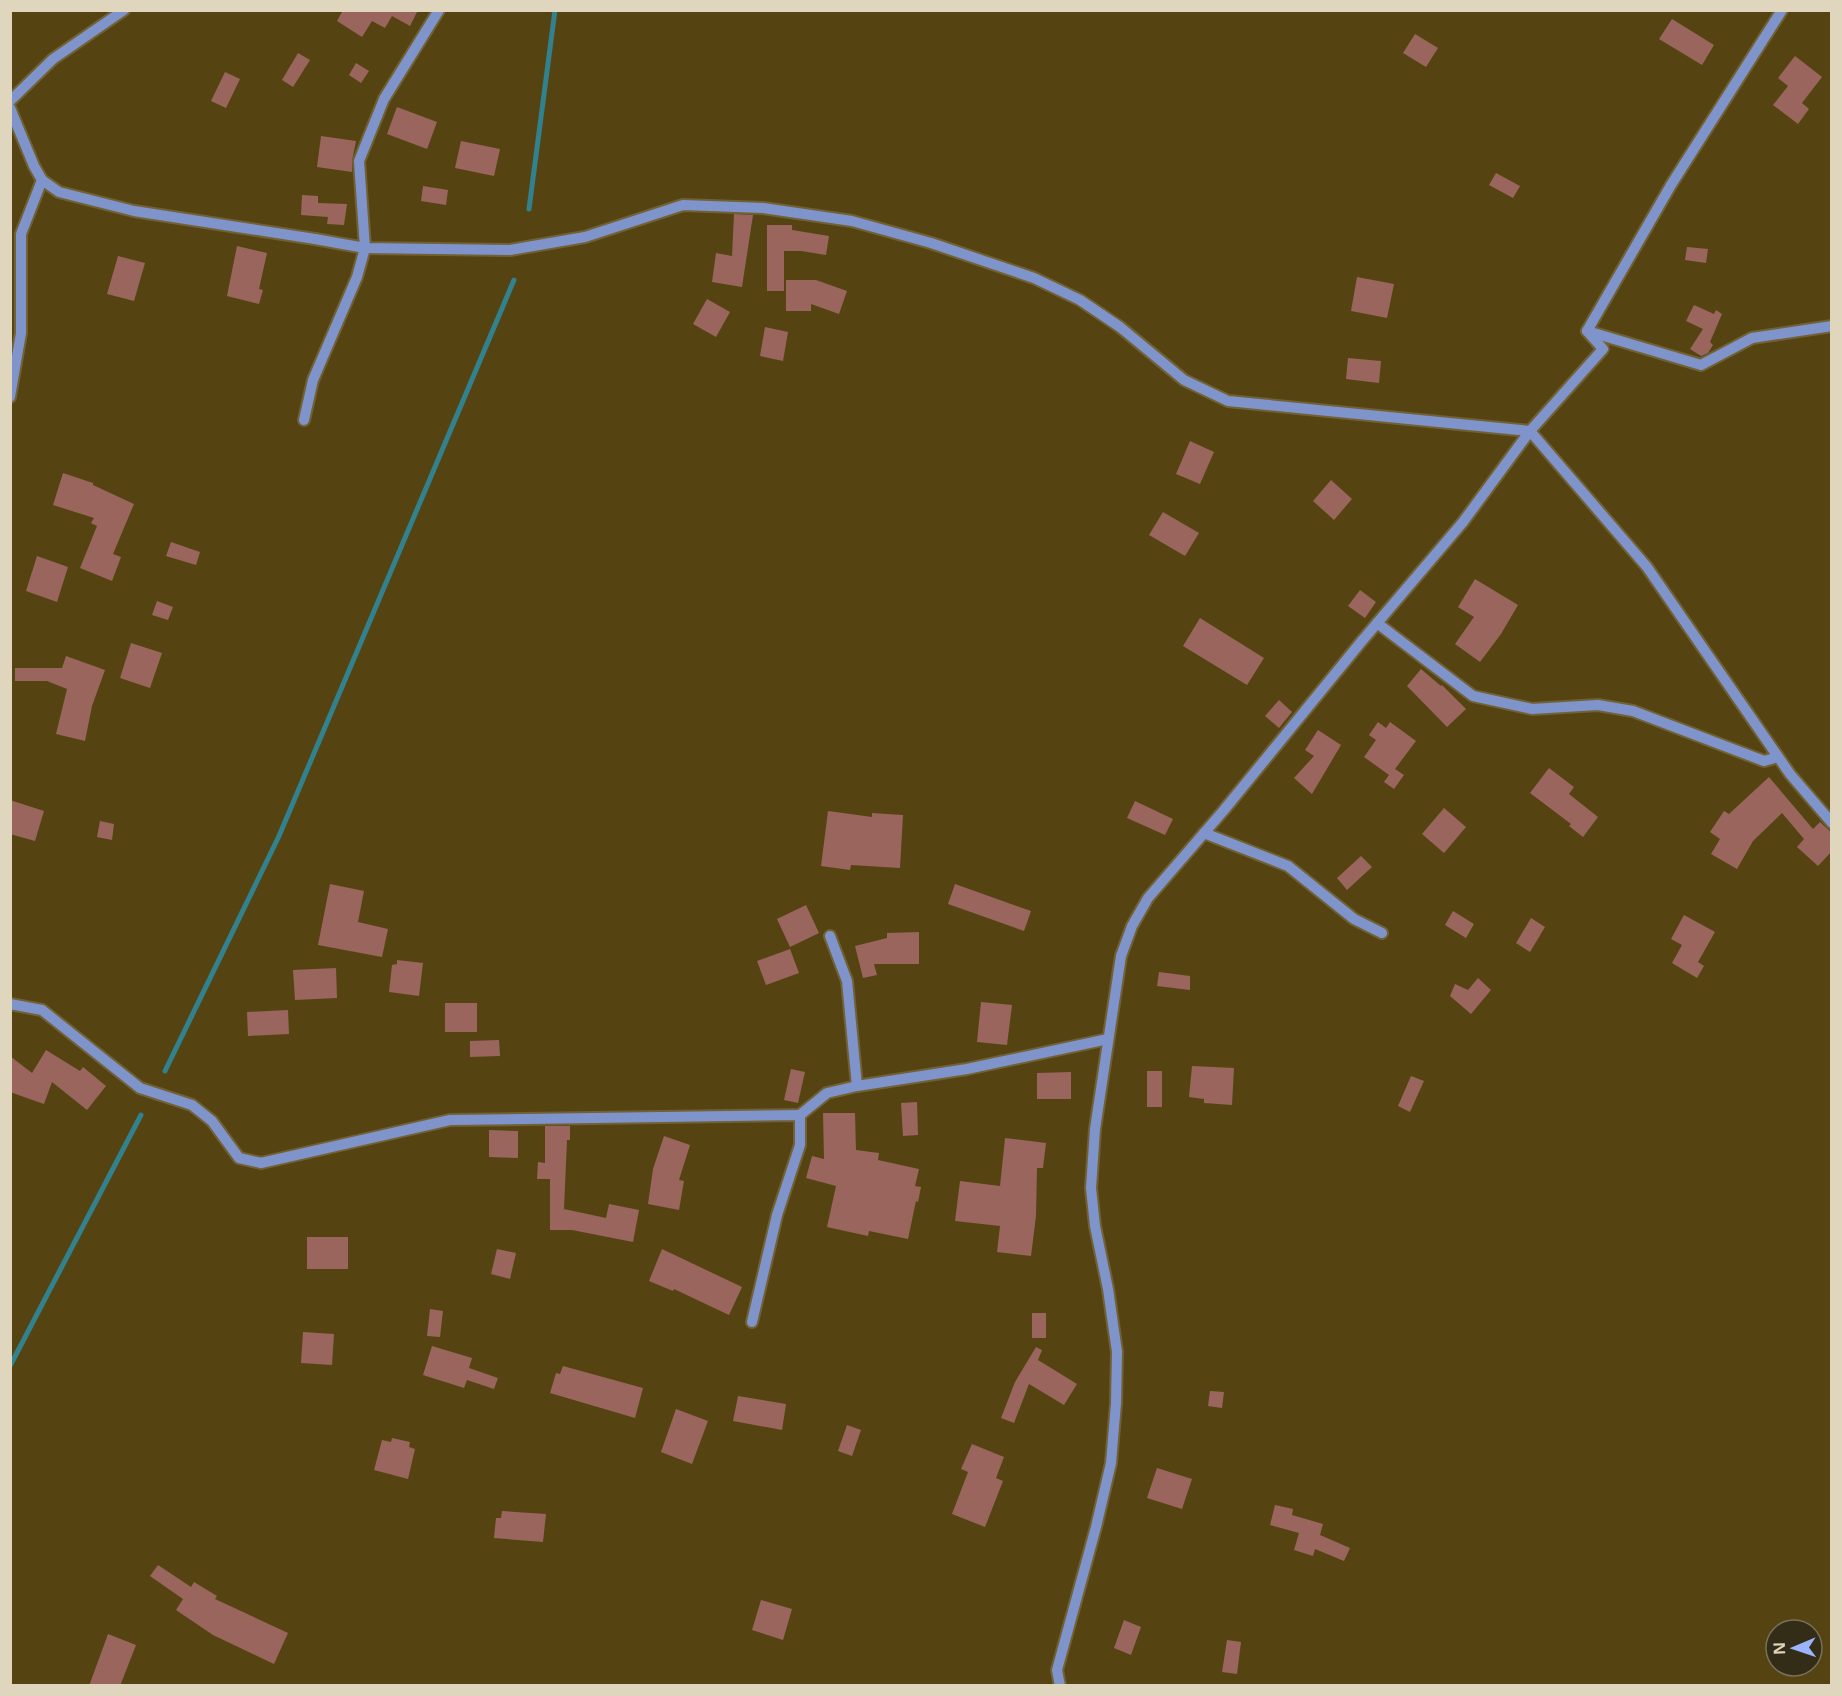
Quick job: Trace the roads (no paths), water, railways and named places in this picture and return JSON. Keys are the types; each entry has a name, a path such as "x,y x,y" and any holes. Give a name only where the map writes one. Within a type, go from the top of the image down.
{"street":[{"path":"10,101 53,59 124,10"},
{"path":"304,420 313,380 357,277 364,248 359,161 384,99 439,10"},
{"path":"1587,331 1671,185 1782,10"},
{"path":"10,108 42,180 59,192 134,211 364,248 510,250 585,237 683,205 764,208 852,221 941,246 1034,278 1071,296 1120,327 1184,380 1228,401 1530,431 1647,567 1790,774 1832,823"},
{"path":"10,397 21,333 21,234 42,180"},
{"path":"1587,331 1701,365 1752,338 1832,326"},
{"path":"1061,1685 1057,1670 1111,1463 1117,1352 1108,1289 1095,1226 1091,1188 1095,1129 1108,1039 1121,956 1132,926 1148,898 1463,522 1530,431 1603,349 1587,331"},
{"path":"1377,623 1473,696 1532,709 1598,705 1633,711 1764,761 1778,757"},
{"path":"1204,833 1288,866 1354,919 1382,933"},
{"path":"830,936 847,981 857,1086"},
{"path":"10,1004 42,1010 140,1088 192,1105 212,1121 239,1158 261,1163 450,1120 800,1115 828,1093 857,1086 967,1069 1108,1039"},
{"path":"752,1322 777,1215 800,1144 800,1115"}],"waterway":[{"path":"529,209 555,10"},
{"path":"165,1071 279,836 514,280"},
{"path":"10,1366 141,1115"}]}
